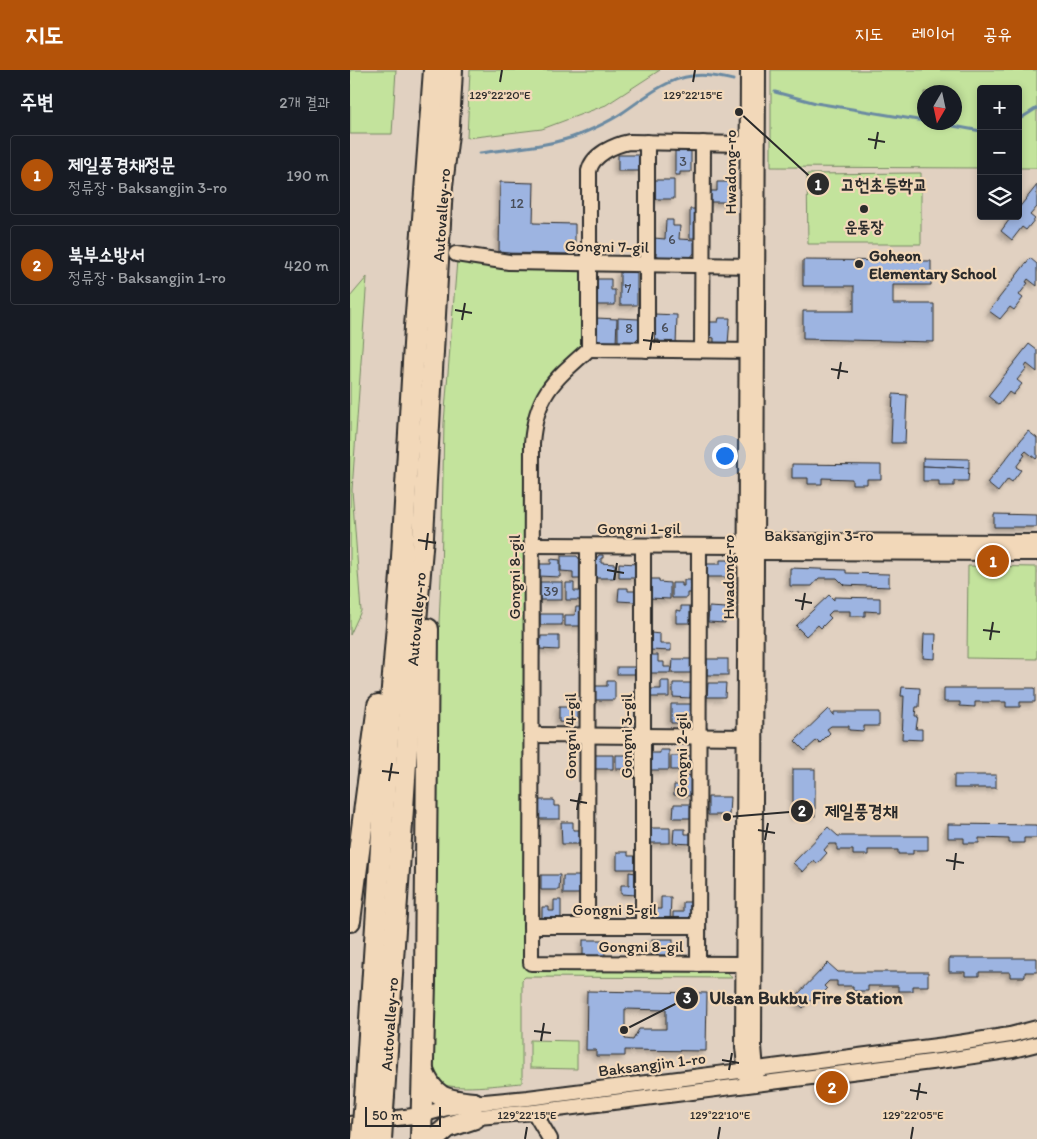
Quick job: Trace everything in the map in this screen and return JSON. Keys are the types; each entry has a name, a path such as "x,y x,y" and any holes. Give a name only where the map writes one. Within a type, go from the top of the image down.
{"highway":[{"name":"Autovalley-ro","path":"434,70 440,125"},
{"name":"Autovalley-ro","path":"381,1139 374,1096 388,738 434,184 440,125 452,70"},
{"name":"Autovalley-ro","path":"362,1139 374,1096 425,510 434,184"},
{"path":"421,1139 428,594 425,510"},
{"path":"350,921 379,699 402,576"},
{"path":"423,1071 431,1088 441,1096 475,1110"},
{"path":"434,1139 448,1127 475,1110"}],"street":[{"name":"Hwadong-ro","path":"748,70 747,144 752,266"},
{"name":"Hwadong-ro","path":"752,1084 750,1069 743,1047 753,546 752,266 758,70"},
{"path":"647,142 647,350"},
{"path":"747,144 624,143 599,156 592,163 590,171 590,349 752,351"},
{"path":"702,350 703,143"},
{"name":"Gongni 7-gil","path":"456,254 509,262 752,266"},
{"name":"Gongni 8-gil","path":"590,349 553,382 545,393 535,416 532,443 531,962 744,964"},
{"name":"Baksangjin 3-ro","path":"753,546 1037,542"},
{"name":"Gongni 1-gil","path":"532,546 753,546"},
{"name":"Gongni 4-gil","path":"587,926 588,546"},
{"name":"Gongni 3-gil","path":"643,546 643,926"},
{"name":"Gongni 2-gil","path":"698,964 699,546"},
{"name":"Baksangjin 3-ro","path":"753,546 1037,553"},
{"path":"531,735 750,737"},
{"name":"Hwadong-ro","path":"750,737 754,1046 750,1069"},
{"name":"Gongni 5-gil","path":"531,926 698,926"},
{"name":"Baksangjin 1-ro","path":"475,1110 528,1098 945,1045 1010,1035 1037,1028"},
{"name":"Baksangjin 1-ro","path":"350,1124 421,1116 447,1108 534,1112 947,1060 1013,1050 1037,1044"},
{"path":"534,1112 550,1139"}],"green space":[{"path":"350,70 396,70 392,134 350,134"},
{"path":"470,70 660,70 606,105 542,129 467,138"},
{"path":"771,70 1037,70 1037,168 1022,168 1022,85 977,85 977,168 771,167"},
{"name":"운동장","path":"921,173 921,244 808,244 807,174"},
{"path":"457,260 576,267 583,274 584,343 544,383 535,398 527,425 524,967 726,970 732,978 525,977 522,980 522,1083 465,1087 454,1087 438,1082 430,1068 435,714 441,578 444,423"},
{"path":"367,277 352,490 361,611 350,635 350,297"},
{"path":"968,566 1037,567 1037,659 967,658"},
{"path":"530,1040 577,1041 577,1069 530,1068"}],"building":[{"path":"675,151 691,151 691,172 680,172 680,175 675,175"},
{"path":"618,155 639,155 639,171 618,171"},
{"path":"653,180 674,180 674,199 652,199"},
{"path":"500,182 534,183 533,223 575,224 575,254 499,253"},
{"path":"717,182 730,182 730,202 709,202 709,191 717,191"},
{"path":"1037,185 1037,207 1030,215 1035,219 1026,230 1022,227 1012,240 1001,231 1009,220 1022,220 1022,204"},
{"path":"690,209 695,209 696,238 690,238"},
{"path":"666,220 673,220 673,226 680,226 679,239 696,240 695,252 690,258 659,257 654,251 654,238 665,239"},
{"path":"1030,258 1037,264 1037,286 1028,279 1026,282 1028,283 1019,295 1023,298 1014,310 1010,307 1000,319 989,311"},
{"path":"803,260 931,261 931,285 893,285 893,304 934,304 934,342 803,339 803,311 854,311 854,286 803,286"},
{"path":"620,272 637,272 637,305 620,305"},
{"path":"596,279 611,279 611,290 615,290 615,305 596,305"},
{"path":"654,314 677,315 676,346 659,345 659,340 654,340"},
{"path":"596,318 617,319 616,343 601,343 596,338"},
{"path":"618,318 639,319 639,338 633,344 618,343"},
{"path":"719,318 730,318 728,344 714,344 714,338 710,337 710,322 718,322"},
{"path":"1029,344 1037,350 1037,372 1027,364 1026,369 1017,380 1022,384 1013,395 1009,392 999,405 988,396"},
{"path":"893,394 907,395 905,443 891,443"},
{"path":"1028,431 1037,438 1037,458 1026,451 1016,467 1021,470 1012,482 1008,479 998,492 987,483"},
{"path":"923,458 969,459 969,468 923,466"},
{"path":"792,464 881,465 881,479 867,479 867,484 852,484 852,479 822,478 822,484 808,484 808,478 792,478"},
{"path":"923,466 969,468 968,481 954,481 954,486 939,486 939,481 923,481"},
{"path":"994,514 1037,515 1037,527 994,527"},
{"path":"599,555 603,555 601,563 615,564 615,578 594,578 595,560"},
{"path":"561,556 577,556 581,561 581,579 573,579 573,572 561,571"},
{"path":"551,559 560,560 560,577 538,576 538,564 551,564"},
{"path":"720,560 729,560 729,577 706,577 707,564 720,564"},
{"path":"619,563 638,564 637,578 619,578"},
{"path":"790,568 846,570 846,573 889,574 889,587 844,585 837,578 819,578 812,586 790,586"},
{"path":"649,579 659,579 659,582 670,583 670,599 649,598"},
{"path":"684,580 691,580 691,593 687,593 687,598 672,598 672,583 682,583 682,586 684,586"},
{"path":"540,582 562,582 562,600 540,600"},
{"path":"566,583 574,583 574,591 585,591 585,600 566,600"},
{"path":"619,588 628,588 628,591 636,591 635,602 618,601"},
{"path":"829,595 834,600 834,597 880,598 880,612 865,611 865,616 850,616 850,611 832,611 828,615 831,618 821,628 818,625 806,636 796,626"},
{"path":"681,606 690,606 690,623 676,623 676,610 681,611"},
{"path":"576,607 586,607 586,626 565,626 565,615 575,615"},
{"path":"709,607 726,608 725,623 708,622"},
{"path":"540,614 562,614 562,625 540,625"},
{"path":"651,633 660,634 660,644 671,644 671,651 650,650"},
{"path":"924,634 936,634 935,659 923,658"},
{"path":"541,636 559,636 559,650 540,649"},
{"path":"650,655 658,655 658,662 664,662 664,667 671,667 670,673 650,673"},
{"path":"673,659 692,659 692,673 672,673"},
{"path":"707,659 728,659 728,675 707,675"},
{"path":"617,667 638,667 638,674 617,674"},
{"path":"607,681 615,681 615,700 594,700 594,686 607,686"},
{"path":"661,681 669,681 669,697 651,697 651,689 661,689"},
{"path":"673,683 691,683 690,698 673,697"},
{"path":"708,683 726,683 725,697 707,697"},
{"path":"902,687 920,688 919,707 916,707 915,716 918,716 916,729 922,729 922,740 902,739 904,696 901,696"},
{"path":"944,688 1035,688 1035,702 1020,702 1020,707 1006,707 1006,702 975,702 975,707 960,706 960,702 944,702"},
{"path":"671,704 691,704 691,715 685,715 685,723 671,723"},
{"path":"559,707 578,707 578,719 573,723 559,722"},
{"path":"828,709 833,715 833,712 879,712 879,726 864,726 864,731 849,730 849,726 831,726 827,729 830,733 820,743 817,740 805,751 795,741"},
{"path":"660,750 669,750 669,770 651,770 651,753 660,753"},
{"path":"594,755 613,755 613,769 593,769"},
{"path":"616,755 636,755 636,769 616,769"},
{"path":"671,756 692,756 692,770 671,770"},
{"path":"793,769 815,769 815,816 793,816"},
{"path":"683,775 692,776 692,796 674,795 674,785 683,785"},
{"path":"954,775 996,775 996,788 954,788"},
{"path":"708,797 730,797 729,815 708,815"},
{"path":"539,800 554,800 554,806 560,806 560,819 539,819"},
{"path":"674,804 692,804 692,818 673,818"},
{"path":"561,822 573,822 573,830 583,830 583,844 562,844"},
{"path":"948,824 1037,825 1037,838 1024,838 1024,843 1009,843 1009,839 979,838 979,843 964,843 964,838 948,838"},
{"path":"828,827 838,836 928,836 928,850 913,850 913,854 898,854 898,850 868,850 868,855 853,855 853,850 837,850 837,844 829,844 824,850 827,853 817,864 814,860 803,872 793,863"},
{"path":"650,828 670,828 670,843 650,843"},
{"path":"674,829 685,829 685,834 692,834 692,844 673,843"},
{"path":"617,852 628,852 628,856 637,856 636,869 617,869"},
{"path":"629,872 636,873 636,895 621,894 621,885 629,885"},
{"path":"541,875 560,875 559,890 541,890"},
{"path":"563,876 581,876 581,894 563,894"},
{"path":"661,897 671,897 670,922 657,922 651,915 651,909 661,909"},
{"path":"554,900 561,900 561,920 542,920 542,907 549,907 549,911 554,911"},
{"path":"683,902 692,902 692,916 686,922 673,921 673,912 683,912"},
{"path":"652,939 673,939 673,955 652,955"},
{"path":"583,940 605,940 605,956 583,956"},
{"path":"949,958 1037,958 1037,972 1025,972 1025,977 1010,977 1010,972 979,972 979,976 965,976 965,972 949,972"},
{"path":"828,963 838,972 928,972 928,986 913,986 913,991 898,991 898,986 868,986 868,991 853,991 853,986 837,986 837,981 829,981 824,986 827,989 817,1000 814,997 803,1008 793,999"},
{"path":"587,991 707,993 706,1051 625,1050 625,1056 596,1056 596,1050 586,1050","holes":["625,1009 666,1010 666,1029 639,1029 633,1040 625,1039"]}],"waterway":[{"path":"480,153 556,142 581,134 612,119 664,85 682,78 702,75 733,80"},
{"path":"775,92 816,103 917,120"},
{"path":"1022,117 1037,108"},
{"path":"962,128 977,130"}],"place":[{"name":"고헌초등학교","path":"739,112"},
{"name":"운동장","path":"864,209"},
{"name":"Goheon Elementary School","path":"859,264"},
{"name":"제일풍경채정문","path":"993,561"},
{"name":"제일풍경채","path":"727,817"},
{"name":"Ulsan Bukbu Fire Station","path":"624,1030"},
{"name":"북부소방서","path":"832,1087"}]}
